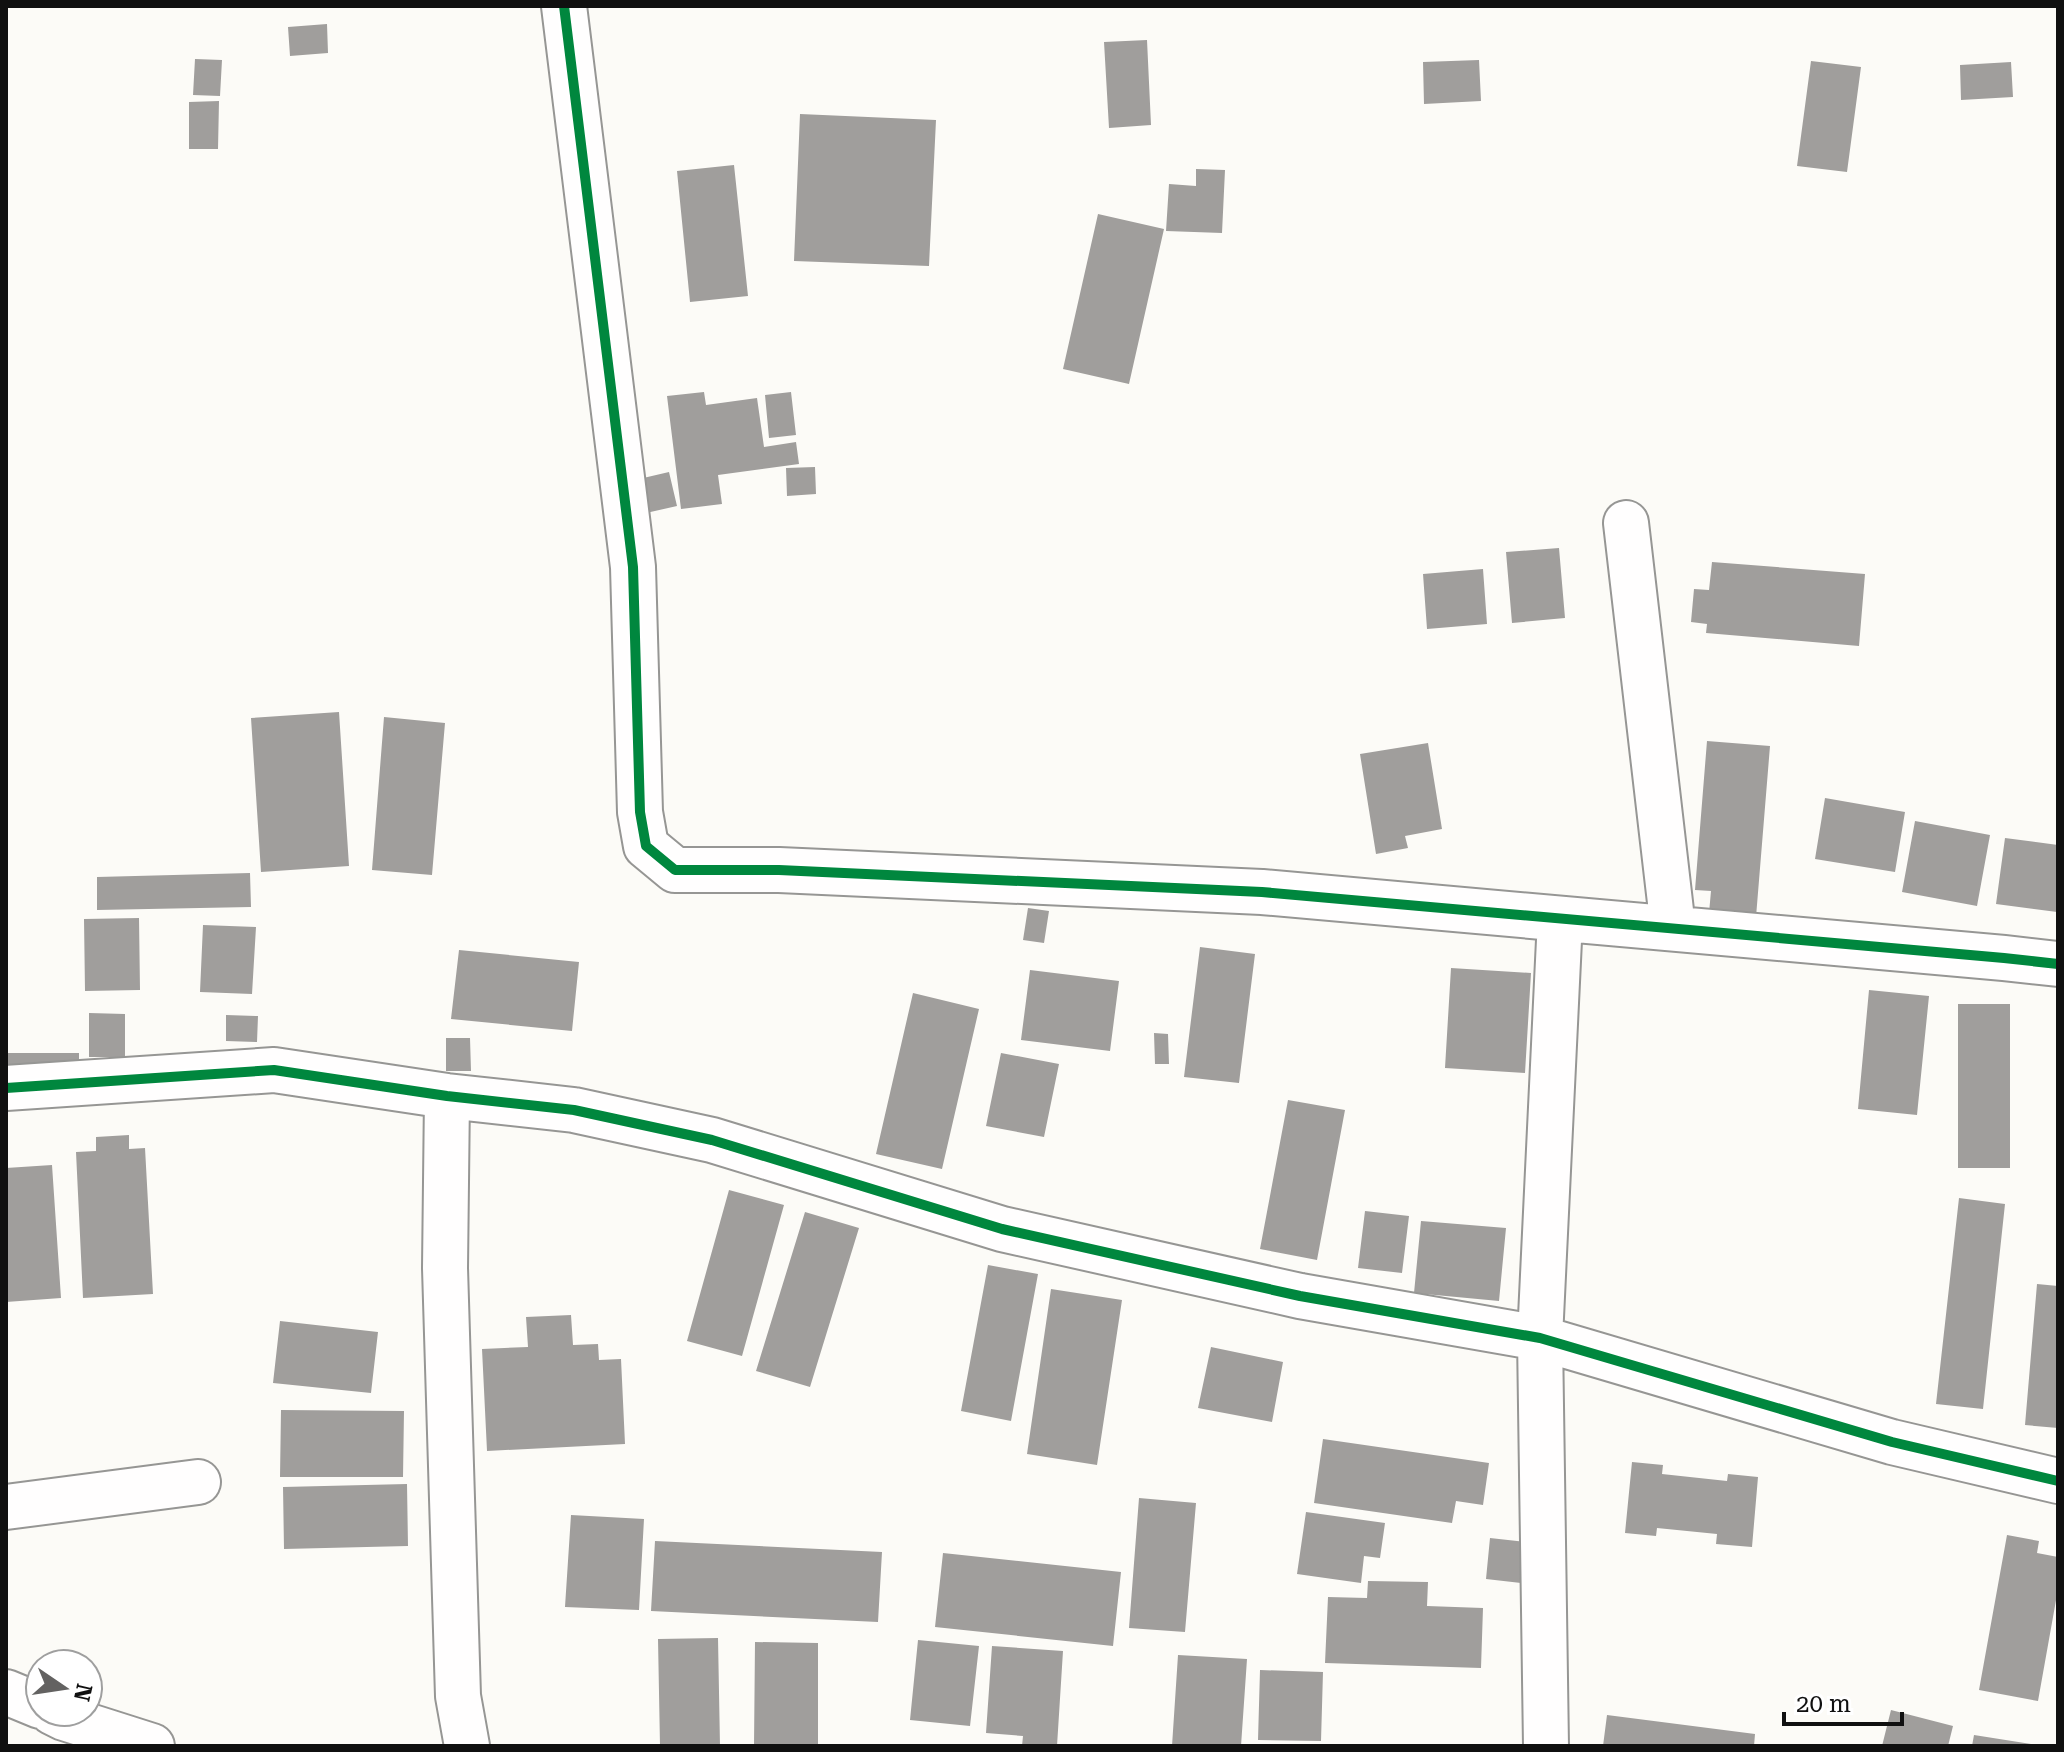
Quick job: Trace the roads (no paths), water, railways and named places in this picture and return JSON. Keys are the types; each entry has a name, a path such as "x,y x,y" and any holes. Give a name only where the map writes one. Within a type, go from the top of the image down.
{"street":[{"path":"564,6 633,567 640,812 646,846 675,870 779,870 1262,892 2058,964"},
{"path":"1626,523 1673,928"},
{"path":"1546,1746 1540,1338 1560,919"},
{"path":"6,1088 274,1070 447,1096 574,1110 712,1140 1002,1229 1300,1296 1540,1338 1892,1442 2058,1481"},
{"path":"447,1096 445,1268 456,1633 458,1696 467,1746"},
{"path":"6,1507 198,1482"},
{"path":"95,1728 152,1746"}]}
